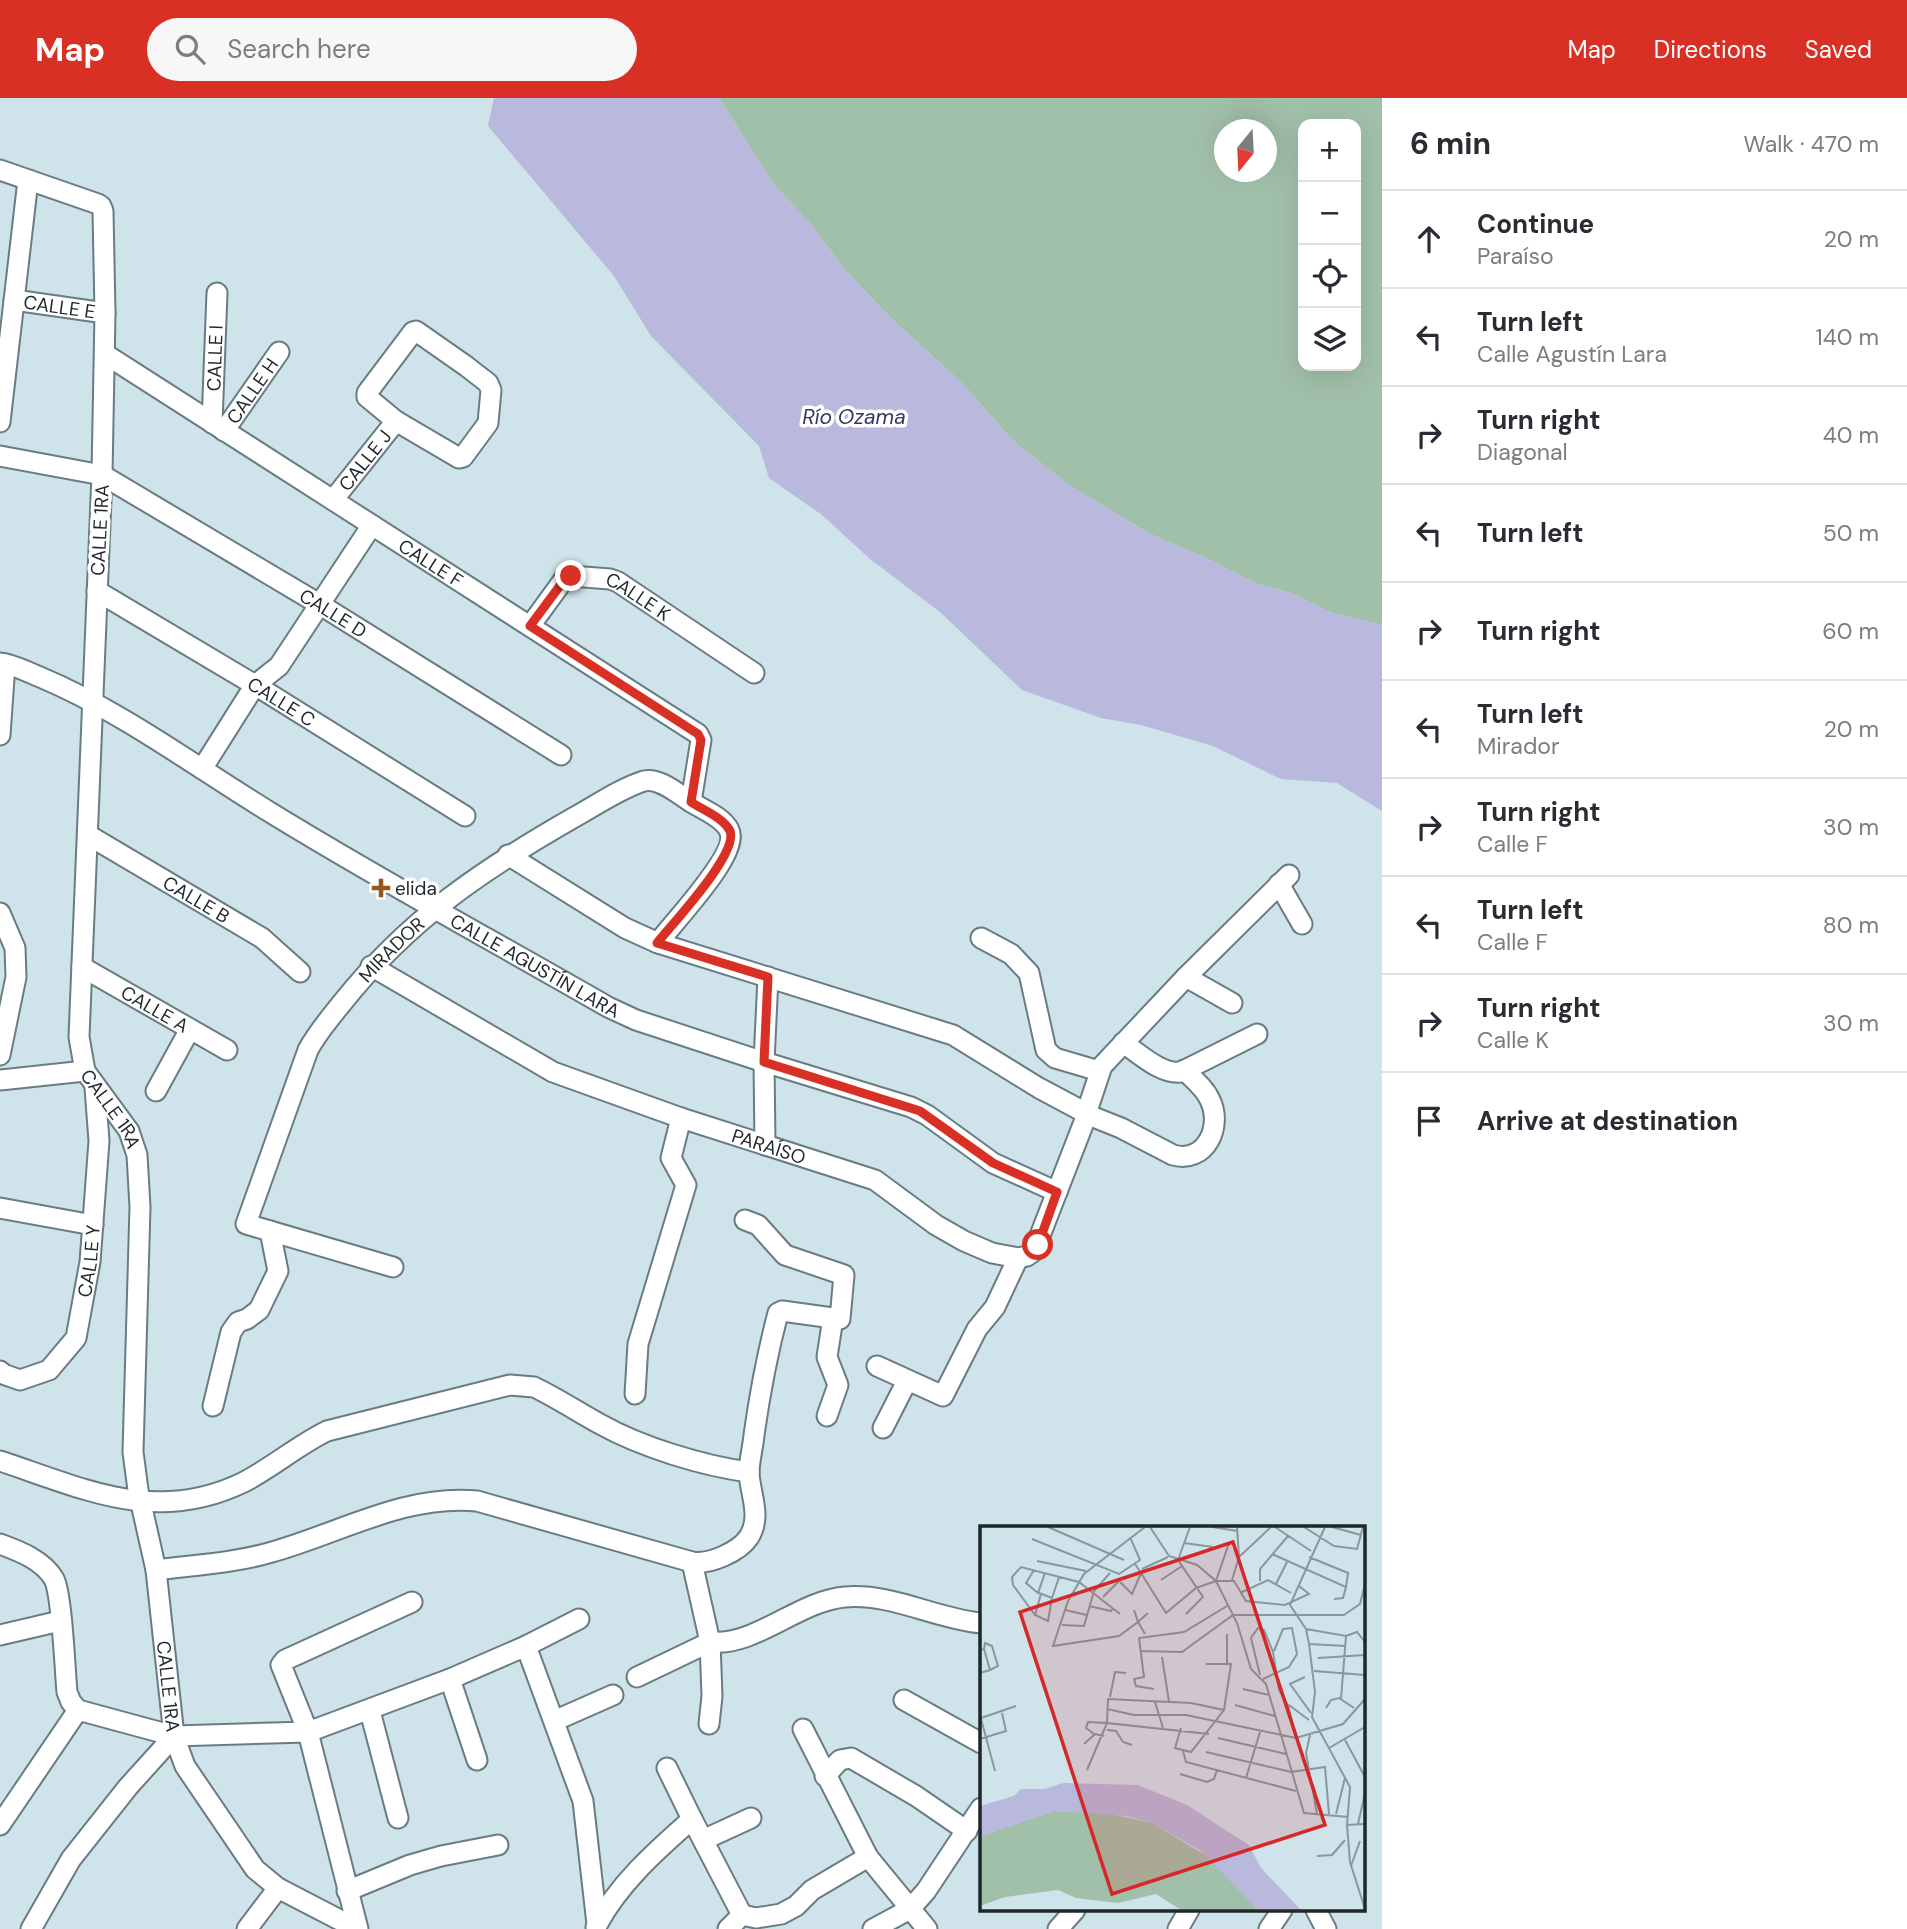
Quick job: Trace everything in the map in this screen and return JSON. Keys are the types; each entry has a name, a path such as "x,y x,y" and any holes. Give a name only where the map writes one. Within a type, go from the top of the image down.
{"street":[{"path":"0,170 28,180 0,422"},
{"name":"CALLE 1RA","path":"28,180 101,206 105,313 102,475 79,1037 90,1080 129,1132 137,1155 140,1207 133,1452 156,1570 174,1736 185,1766 211,1808 255,1869 278,1888 357,1929"},
{"name":"CALLE I","path":"217,293 218,427"},
{"name":"CALLE E","path":"14,300 105,313"},
{"path":"413,332 420,332 488,383 491,390 488,423 463,457 459,458 396,421 369,400 367,393 413,332"},
{"name":"CALLE H","path":"218,427 279,352"},
{"name":"CALLE F","path":"105,354 698,734 701,740 691,802"},
{"name":"CALLE J","path":"333,500 396,421"},
{"path":"0,456 102,475"},
{"name":"CALLE D","path":"102,475 319,604 561,755"},
{"path":"202,769 255,685 279,666 372,525"},
{"name":"CALLE K","path":"530,626 565,579 571,576 610,579 754,673"},
{"name":"CALLE C","path":"97,591 255,685 465,816"},
{"path":"0,735 3,663"},
{"name":"CALLE AGUSTÍN LARA","path":"3,663 54,683 93,704 432,909 624,1015 920,1111 993,1163 1057,1192"},
{"name":"MIRADOR","path":"270,1231 247,1225 246,1222 308,1050 371,966 432,909 508,855 609,798 645,781 661,783 726,824 732,837 727,855 657,943"},
{"name":"CALLE B","path":"88,835 262,938 299,972"},
{"path":"508,855 625,928 657,943 953,1035 1086,1116 1121,1128 1181,1157 1197,1153 1212,1136 1216,1121 1211,1100 1184,1070"},
{"path":"877,1366 944,1396 977,1329 996,1304 1018,1258 1027,1256 1038,1245 1086,1116 1099,1071 1186,977 1284,880 1302,924"},
{"path":"0,913 15,948 16,977 0,1055"},
{"path":"981,939 1011,954 1029,974 1046,1051 1055,1058 1099,1071"},
{"name":"PARAÍSO","path":"371,966 545,1068 681,1118 879,1181 936,1225 955,1236 992,1253 1018,1258"},
{"name":"CALLE A","path":"82,967 227,1050"},
{"path":"765,1145 764,1062 768,977"},
{"path":"1186,977 1232,1003"},
{"path":"156,1091 190,1029"},
{"path":"1124,1043 1174,1073 1257,1034"},
{"path":"0,1080 90,1080"},
{"name":"CALLE Y","path":"0,1371 20,1380 49,1370 76,1338 90,1262 99,1141 90,1080"},
{"path":"635,1394 638,1344 686,1189 686,1182 671,1158 681,1118"},
{"path":"0,1208 93,1225"},
{"path":"156,1570 271,1552 407,1505 460,1499 477,1501 692,1562 706,1564 736,1549 749,1537 756,1510 749,1472 762,1378 778,1313 782,1311 840,1319 844,1273 785,1255 758,1225 745,1220"},
{"path":"213,1406 231,1332 238,1322 259,1310 278,1272 270,1231 393,1267"},
{"path":"827,1416 838,1385 827,1357 834,1318"},
{"path":"883,1428 907,1381"},
{"path":"0,1461 94,1492 141,1503 163,1503 208,1496 243,1482 327,1431 510,1385 534,1387 601,1425 642,1443 719,1468 749,1472"},
{"path":"0,1544 30,1557 50,1573 56,1584 67,1692 78,1710 174,1736 308,1732 450,1679 526,1646 579,1619"},
{"path":"692,1562 710,1642 712,1696 709,1724"},
{"path":"637,1677 710,1642 722,1643 747,1636 815,1604 846,1597 879,1599 953,1620 980,1623"},
{"path":"357,1929 308,1732 281,1665 285,1660 412,1602"},
{"path":"0,1636 60,1621"},
{"path":"526,1646 583,1801 596,1926"},
{"path":"450,1679 477,1760"},
{"path":"554,1721 613,1695"},
{"path":"904,1700 980,1743"},
{"path":"0,1825 78,1710"},
{"path":"370,1711 398,1818"},
{"path":"803,1729 868,1857 927,1929"},
{"path":"32,1929 71,1859 128,1787 174,1736"},
{"path":"825,1776 840,1760 851,1758 916,1796 967,1831"},
{"path":"667,1768 703,1840 735,1922 781,1914 796,1906 812,1889 868,1857"},
{"path":"873,1929 911,1909 980,1810"},
{"path":"703,1840 751,1818"},
{"path":"596,1926 644,1862 692,1819"},
{"path":"347,1891 410,1865 440,1856 498,1845"},
{"path":"247,1929 278,1888"},
{"path":"1058,1929 1073,1912"},
{"path":"1178,1929 1188,1912"},
{"path":"1269,1929 1281,1912"},
{"path":"1316,1912 1326,1929"}],"green space":[{"path":"719,98 1382,98 1382,625 1332,613 1291,593 1257,584 1148,533 1069,485 1012,440 962,383 894,321 846,271 810,223 774,185"}],"water":[{"name":"Río Ozama","path":"494,98 719,98 774,185 810,223 846,271 894,321 962,383 1012,440 1069,485 1148,533 1257,584 1291,593 1332,613 1382,625 1382,811 1337,783 1281,779 1213,746 1141,725 1101,718 1022,690 940,612 870,559 822,515 769,478 759,446 651,336 614,276 488,126"}],"place":[{"name":"elida","path":"381,888"}],"route":[{"path":"571,576 565,579 530,626 698,734 701,740 691,802 726,824 731,832 727,855 657,943 768,977 764,1062 911,1107 927,1115 1001,1168 1057,1192 1038,1245"}]}
